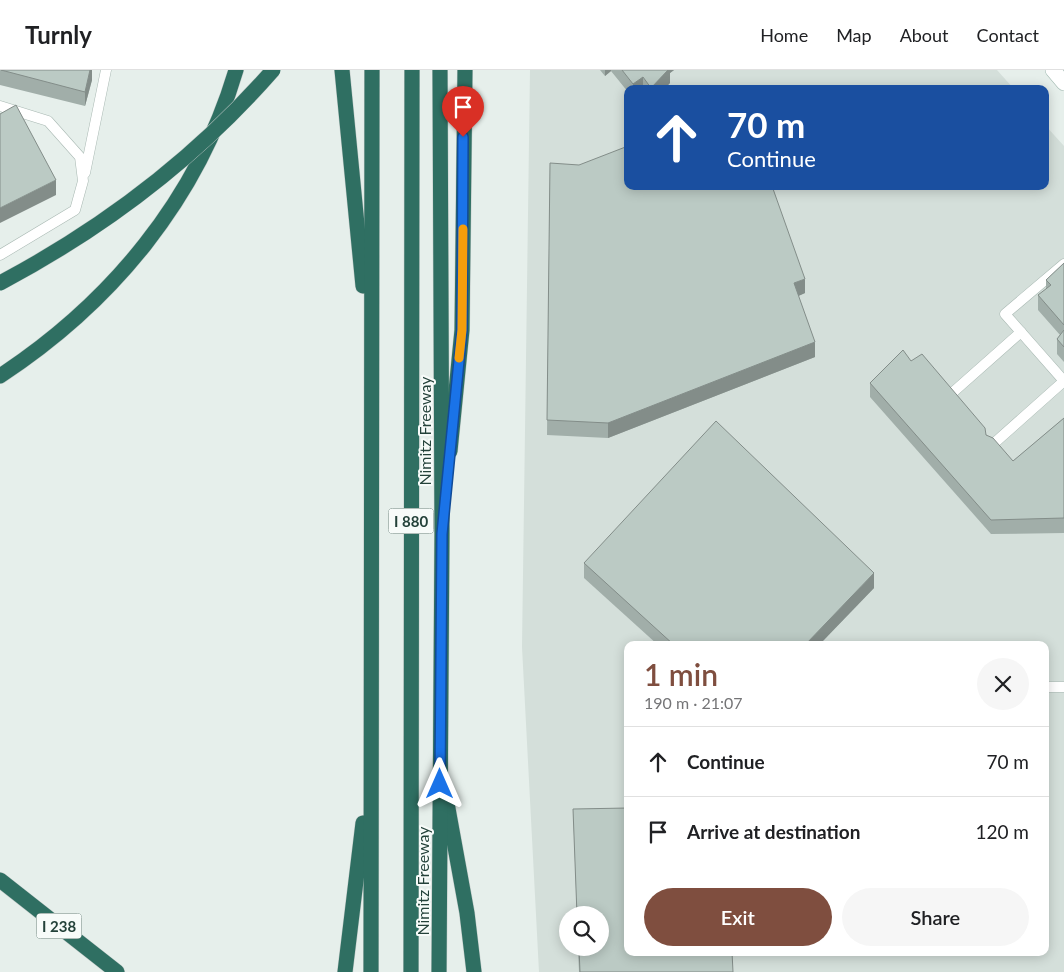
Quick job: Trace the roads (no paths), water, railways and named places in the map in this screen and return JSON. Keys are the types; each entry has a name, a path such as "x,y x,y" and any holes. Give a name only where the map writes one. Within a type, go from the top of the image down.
{"highway":[{"path":"0,376 66,328 102,296 136,257 166,217 194,170 214,128 236,70"},
{"path":"0,283 71,242 113,214 153,183 229,116 273,70"},
{"path":"342,70 372,374"},
{"name":"I 880","path":"371,972 372,70"},
{"name":"I 880","path":"411,972 412,70"},
{"name":"Nimitz Freeway","path":"439,972 442,534 440,70"},
{"path":"442,534 462,330 465,70"},
{"path":"345,972 371,755"},
{"path":"440,765 467,913 474,972"},
{"name":"I 238","path":"0,880 117,972"}],"lane":[{"path":"0,255 75,210 83,182 106,70"},
{"path":"0,106 48,121 80,157 83,182"},
{"path":"991,446 1064,381 1005,314 1064,264"},
{"path":"951,394 1021,332"},
{"path":"1049,686 1064,687"}]}
